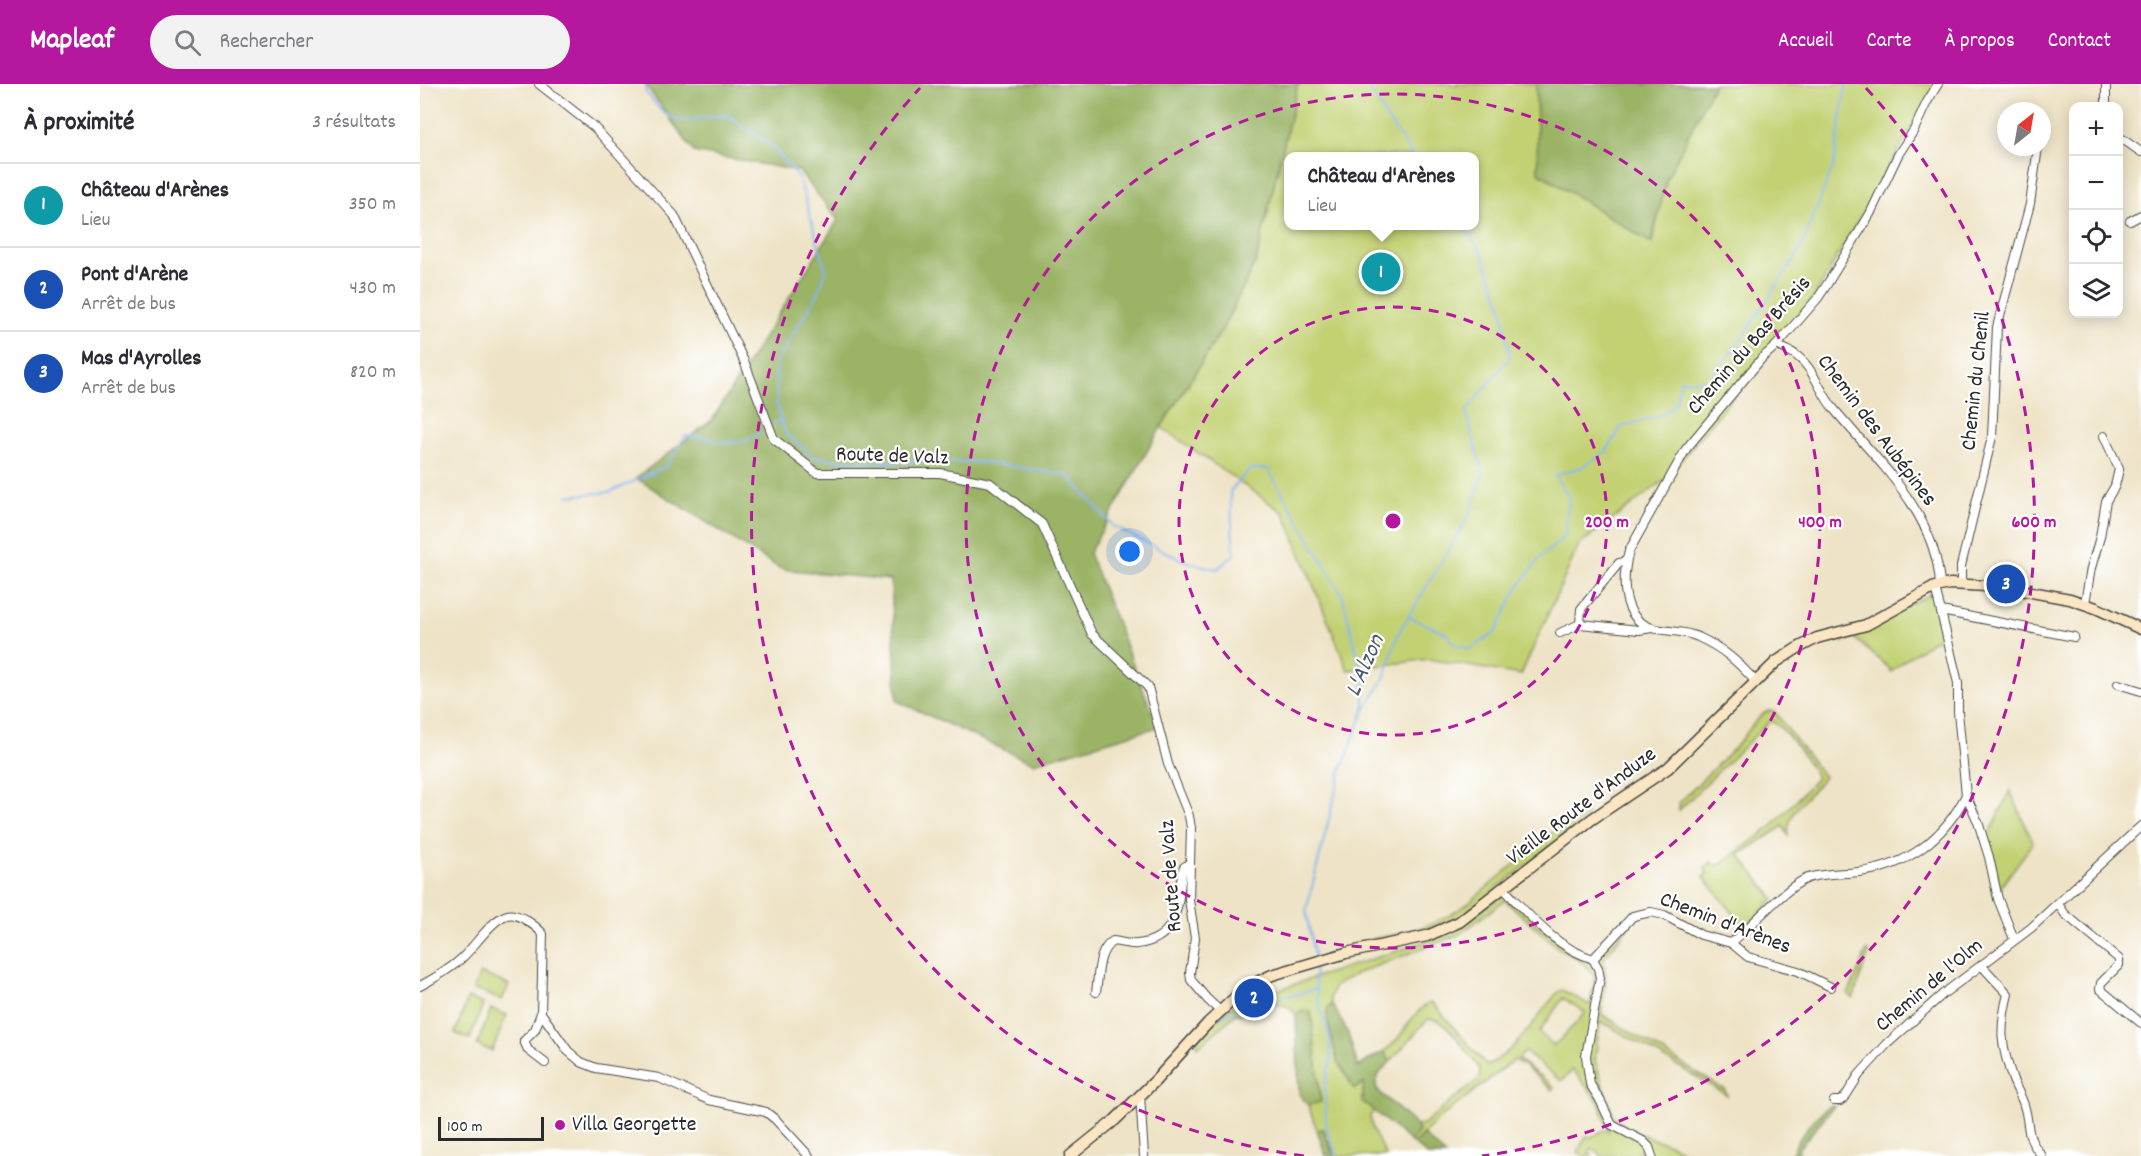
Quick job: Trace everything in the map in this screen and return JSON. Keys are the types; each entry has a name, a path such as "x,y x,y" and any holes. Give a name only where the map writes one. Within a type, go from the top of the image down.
{"street":[{"name":"Route de Valz","path":"539,84 594,127 674,215 744,361 774,439 817,473 940,473 990,483 1042,524 1092,634 1148,687 1168,764 1189,816 1192,840 1189,900 1195,938 1191,980 1220,1011"},
{"name":"Chemin du Bas Brésis","path":"1652,628 1632,614 1627,602 1626,561 1637,536 1686,449 1826,286 1870,214 1898,155 1938,84"},
{"path":"2106,84 2106,102"},
{"path":"2123,139 2141,152"},
{"name":"Chemin du Chenil","path":"1961,584 1961,566 1992,437 1997,327 2030,204 2037,156"},
{"path":"2130,221 2141,214"},
{"name":"Chemin des Aubépines","path":"1777,345 1797,356 1807,368 1832,406 1866,444 1910,501 1933,544 1938,568 1937,586 1941,611 1958,683 1958,712 1966,795 1978,822 1989,857 1998,899 2014,939"},
{"path":"2085,603 2106,501 2115,486 2119,469 2104,436"},
{"path":"1580,624 1581,609 1619,563 1626,561"},
{"name":"Vieille Route d'Anduze","path":"1070,1156 1140,1095 1220,1011 1257,981 1346,953 1426,936 1459,922 1592,819 1668,768 1776,662 1796,649 1817,639 1875,621 1937,586 1961,584 2024,590 2085,603 2141,629"},
{"path":"1941,611 2074,638"},
{"path":"1560,633 1580,624 1639,630 1652,628 1686,633 1705,640 1734,658 1756,682"},
{"path":"2118,684 2141,691"},
{"path":"1731,944 1798,883 1821,875 1875,870 1915,854 1935,838 1956,812 1966,795"},
{"name":"Chemin de l'Olm","path":"1834,1101 1840,1101 1845,1097 1859,1075 1887,1044 1943,994 2031,928 2141,826"},
{"path":"1096,992 1103,951 1108,944 1113,941 1129,944 1147,942 1168,930 1176,912 1182,873 1184,867 1189,864"},
{"path":"1504,889 1550,937 1593,959 1598,968 1600,982 1586,1056 1590,1084 1612,1125 1643,1141 1649,1147 1652,1156"},
{"path":"2058,904 2065,915 2119,959 2119,965 2100,983 2100,989 2141,1023"},
{"name":"Chemin d'Arènes","path":"1593,959 1627,920 1641,913 1651,912 1664,915 1701,935 1731,944 1748,957 1798,971 1831,987"},
{"path":"420,986 456,963 498,919 514,915 538,927 543,934 541,1013 535,1030 524,1041 528,1050 545,1063"},
{"path":"1982,966 2008,994 2001,1019 2001,1038 2024,1106 2029,1137 2042,1156"},
{"path":"541,1013 568,1052 581,1062 596,1068 659,1078 709,1100 766,1112 809,1156"},
{"path":"1140,1095 1144,1156"}],"green space":[{"path":"645,84 1298,84 1256,261 1222,330 1161,427 1089,553 1158,727 1033,763 897,701 891,580 781,569 636,478 712,420 838,220 799,171 694,152"},
{"path":"1298,84 1536,84 1538,172 1652,243 1667,178 1714,84 1937,84 1814,297 1666,479 1579,545 1521,675 1428,659 1348,670 1284,513 1161,427 1222,330 1256,261"},
{"path":"1536,84 1714,84 1667,178 1651,243 1538,172"},
{"path":"1933,593 1951,667 1949,668 1944,642 1939,637 1891,672 1853,637 1843,642 1842,635"},
{"path":"1768,711 1774,711 1824,777 1796,810 1788,835 1783,826 1739,855 1774,899 1745,928 1704,877 1707,872 1705,868 1711,862 1718,866 1771,827 1817,778 1789,737 1770,721 1679,810 1679,803"},
{"path":"2010,790 2033,843 1999,889 1988,837"},
{"path":"1580,808 1586,810 1587,818 1460,917 1401,939 1368,943 1366,940 1421,928 1458,911"},
{"path":"1507,892 1537,924 1592,959 1629,926 1604,958 1606,983 1601,1014 1725,1090 1727,1095 1600,1022 1595,1060 1613,1116 1634,1132 1672,1145 1691,1156 1648,1156 1639,1150 1636,1156 1602,1156 1592,1148 1589,1153 1592,1156 1584,1156 1578,1152 1586,1136 1592,1137 1604,1130 1609,1131 1598,1101 1573,1070 1561,1081 1525,1052 1518,1059 1554,1087 1552,1090 1525,1066 1514,1060 1440,1118 1414,1144 1411,1142 1419,1131 1417,1126 1422,1125 1480,1078 1480,1069 1453,1033 1438,1020 1428,1019 1390,1062 1384,1051 1391,1046 1424,1006 1432,1002 1487,1066 1518,1041 1558,992 1562,990 1590,1005 1595,976 1583,963 1557,947 1505,900 1458,935 1358,973 1334,988 1330,998 1332,1004 1327,1010 1337,1060 1354,1088 1364,1083 1362,1101 1374,1111 1370,1116 1373,1131 1386,1156 1335,1156 1323,1129 1317,1130 1308,1105 1321,1102 1311,1012 1305,1011 1296,1015 1290,1008 1276,1004 1236,1014 1198,1047 1196,1041 1228,1008 1427,941 1456,929","holes":["1563,998 1585,1012 1554,1046 1539,1032"]},
{"path":"1867,950 1869,954 1853,998 1848,995"},
{"path":"480,973 509,985 502,1000 473,989"},
{"path":"468,998 483,1004 470,1039 455,1033"},
{"path":"1332,1004 1348,1033 1358,1067 1384,1051 1390,1062 1377,1078 1377,1090 1417,1126 1419,1131 1411,1142 1362,1101 1364,1083 1354,1089 1337,1060 1327,1018 1327,1010"},
{"path":"491,1009 507,1015 492,1051 477,1045"},
{"path":"1305,1010 1311,1012 1321,1102 1308,1105 1299,1094 1296,1015"},
{"path":"1829,1106 1834,1106 1799,1148 1798,1156 1791,1156 1807,1128"},
{"path":"1323,1129 1334,1156 1326,1156 1317,1130"},
{"path":"1424,1135 1446,1156 1428,1156 1414,1144"}],"waterway":[{"path":"646,84 645,91 662,112 678,121 727,115 771,145 799,178 826,271 818,293 776,362 777,406 785,433 813,457 851,462 983,462 1067,475 1114,527 1187,562 1217,569 1234,555 1230,491 1250,469 1268,469 1342,594 1364,682 1364,711"},
{"name":"L'Alzon","path":"1367,84 1410,152"},
{"path":"1409,617 1446,633 1455,644 1470,649 1495,633 1518,587 1541,557 1565,536 1569,498 1555,475 1582,467 1606,452 1621,427 1662,415 1675,404 1681,380 1708,381 1739,343 1800,250 1834,164 1846,84"},
{"name":"L'Alzon","path":"1315,960 1306,911 1341,771 1364,711 1384,679 1398,634 1468,518 1483,474 1466,412 1510,357 1501,304 1482,253 1466,230"},
{"path":"774,424 780,421"},
{"path":"568,496 610,492 667,466 685,436 703,437 724,443 746,441 763,431"},
{"name":"L'Alzon","path":"1314,965 1321,1012 1329,1035 1331,1060 1325,1084 1326,1127 1337,1156"},
{"path":"1221,1018 1227,1013 1315,989"}],"place":[{"name":"Château d'Arènes","path":"1381,272"},
{"name":"Mas d'Ayrolles","path":"2006,584"},
{"name":"Pont d'Arène","path":"1254,998"},
{"name":"Villa Georgette","path":"560,1125"}]}
